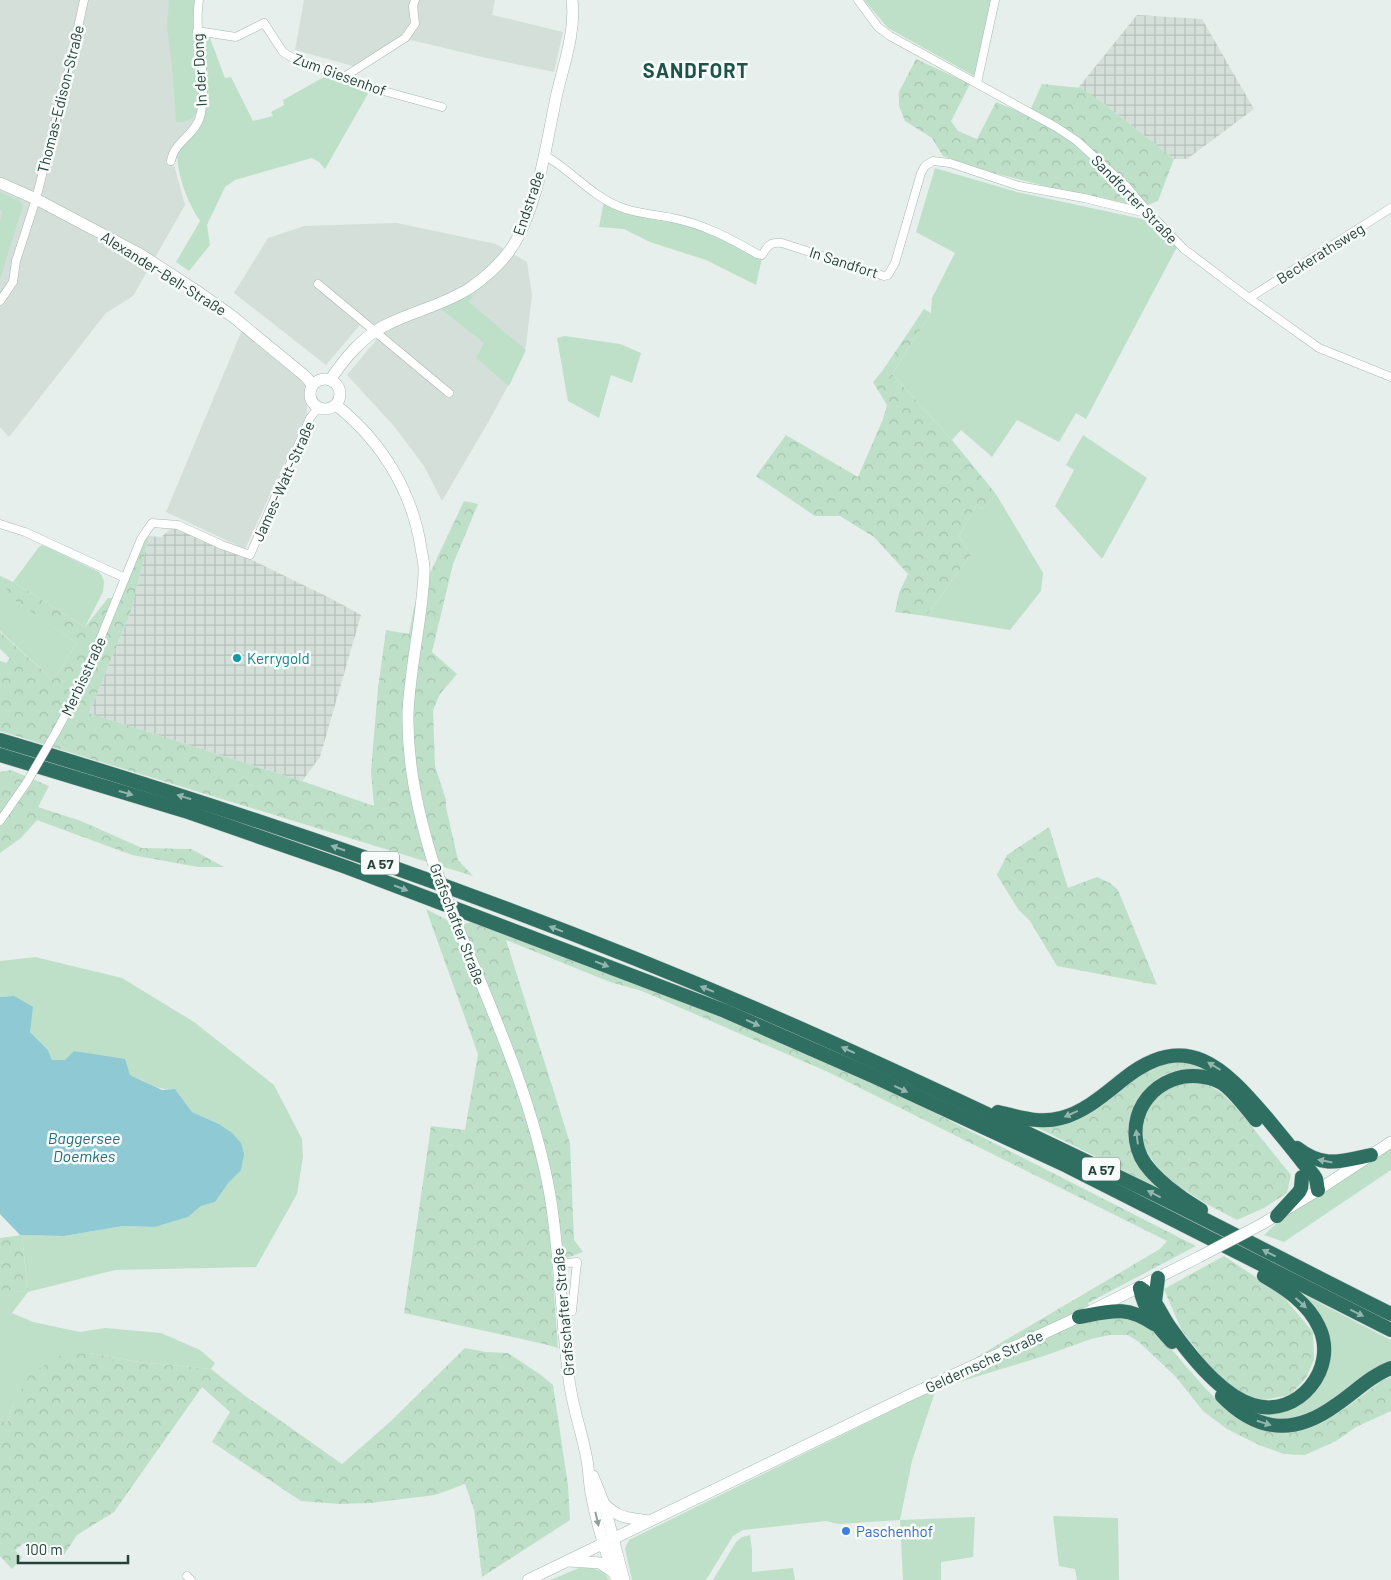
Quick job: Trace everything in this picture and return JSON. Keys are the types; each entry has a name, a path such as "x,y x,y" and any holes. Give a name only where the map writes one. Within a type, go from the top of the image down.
{"highway":[{"name":"A 57","path":"0,740 118,775 232,812 480,899 610,949 752,1008 972,1106 1391,1314"},
{"name":"A 57","path":"0,755 185,811 337,864 725,1011 1067,1166 1391,1330"},
{"path":"0,764 6,763 79,780"},
{"path":"972,1106 1033,1120 1062,1118 1081,1110 1100,1098 1133,1072 1156,1059 1190,1056 1213,1065 1233,1080 1284,1138 1316,1180 1318,1190"},
{"path":"1229,1232 1209,1215 1165,1184 1142,1158 1137,1144 1138,1116 1143,1104 1152,1092 1164,1083 1179,1077 1194,1076 1211,1078 1225,1085 1275,1141 1302,1177 1318,1190"},
{"path":"1284,1138 1300,1151 1322,1162 1334,1163 1371,1155"},
{"path":"1277,1216 1299,1192 1302,1177"},
{"path":"1140,1288 1149,1293 1171,1328 1193,1356 1228,1392 1254,1406 1266,1408 1282,1406 1297,1399 1310,1389 1319,1375 1324,1360 1324,1343 1320,1328 1312,1313 1301,1302 1281,1286 1245,1264 1235,1252"},
{"path":"1155,1302 1158,1278"},
{"path":"1140,1288 1142,1300 1158,1327 1232,1406 1254,1420 1270,1426 1283,1427 1317,1418 1373,1378 1391,1368"},
{"path":"1079,1317 1114,1310 1129,1312 1158,1327"}],"street":[{"name":"Thomas-Edison-Straße","path":"0,301 13,282 16,261 36,198 69,70 84,0"},
{"name":"In der Dong","path":"171,160 174,151 193,132 202,111 203,89 196,17 200,0"},
{"path":"344,77 405,38 415,24 413,6 415,0"},
{"name":"Endstraße","path":"330,380 353,349 376,331 470,288 506,256 520,234 536,188 571,30 572,0"},
{"name":"Sandforter Straße","path":"858,0 878,27 890,36 1056,127 1077,141 1127,187 1184,249 1319,348 1391,377"},
{"path":"976,83 995,0"},
{"name":"Zum Giesenhof","path":"197,31 236,37 264,23 283,52 296,60 380,90 442,107"},
{"name":"In Sandfort","path":"544,155 563,167 607,201 630,211 674,218 704,227 728,237 757,254 762,255 768,244 772,242 782,243 884,276 888,275 895,264 921,173 925,166 933,161 950,163 1019,186 1084,198 1150,214"},
{"name":"Alexander-Bell-Straße","path":"0,183 36,198 126,246 197,291 232,316 313,384"},
{"name":"Beckerathsweg","path":"1249,298 1391,208"},
{"path":"318,284 449,393"},
{"path":"321,380 330,380 339,388 339,400 336,405 327,409 318,408 311,402 310,393 313,384 321,380"},
{"name":"Grafschafter Straße","path":"336,405 371,438 386,458 402,485 413,513 419,538 424,572 413,654 408,715 412,771 418,808 433,862 510,1053 528,1104 543,1161 550,1196 569,1379 574,1410 587,1460 604,1504 608,1541"},
{"name":"James-Watt-Straße","path":"152,523 178,525 222,545 250,555 310,418 318,408"},
{"name":"Merbisstraße","path":"0,821 27,782 81,686 141,539 152,523"},
{"path":"0,524 25,532 125,578"},
{"name":"Geldernsche Straße","path":"528,1580 910,1395 1140,1288 1277,1216 1391,1142"},
{"name":"Grafschafter Straße","path":"558,1264 577,1262 572,1311"},
{"name":"Grafschafter Straße","path":"587,1460 591,1493 608,1541"},
{"path":"604,1504 616,1514 625,1518 649,1521"},
{"path":"619,1575 624,1541 634,1528"},
{"path":"608,1541 619,1575"},
{"path":"567,1560 600,1563 619,1575"}],"shaded area":[{"path":"0,0 199,0 203,89 197,135 173,161 185,205 133,296 106,313 9,437 0,427"},
{"path":"304,0 495,0 492,15 563,32 554,72 411,40 369,63 364,69 295,50"},
{"path":"1137,15 1202,19 1254,109 1187,159 1174,159 1107,106 1078,88"},
{"path":"397,223 496,244 527,262 532,295 526,346 509,384 442,501 424,466 394,426 347,375 377,339 360,325 326,365 234,293 268,238 304,226"},
{"path":"242,330 306,384 307,414 245,549 166,512"},
{"path":"173,527 234,554 248,558 361,615 320,757 302,781 89,713 131,611 149,536 161,537"}],"green space":[{"path":"169,0 195,0 193,16 199,104 192,119 185,122 176,122 167,27"},
{"path":"864,0 994,0 974,76 888,28"},
{"path":"202,36 210,38 225,78 231,77 253,121 273,116 271,112 284,105 283,100 324,77 369,92 325,169 312,158 235,180 225,187 207,225 210,245 189,271 176,262 200,221 184,188 177,161 177,152 197,129 205,112"},
{"path":"916,59 970,84 951,121 958,131 977,139 996,102 1028,115 1042,84 1081,88 1174,159 1158,201 1140,208 1122,206 979,169 943,156 932,138 905,121 899,106 899,92"},
{"path":"935,168 1017,192 1147,220 1177,247 1086,419 1076,413 1059,442 1017,420 992,457 961,430 952,440 892,374 931,313 932,298 955,253 916,232"},
{"path":"0,192 20,201 23,206 0,280 0,221 2,212 0,209"},
{"path":"604,201 706,230 762,258 756,285 706,260 650,242 624,229 599,227"},
{"path":"470,294 473,297 469,302 526,350 509,386 476,358 484,343 441,309"},
{"path":"924,309 931,313 892,374 952,440 996,494 982,509 977,504 959,536 971,555 926,616 895,612 899,593 908,574 874,537 840,516 815,516 756,476 786,435 858,477 883,419 887,405 873,382"},
{"path":"565,336 620,344 641,353 632,383 611,375 599,418 568,401 557,338"},
{"path":"1083,435 1147,478 1102,559 1055,506 1074,470 1066,465"},
{"path":"996,494 1043,573 1041,591 1010,630 926,616 971,555 959,536 977,504 982,509"},
{"path":"464,501 478,504 453,564 432,652 457,674 440,694 433,710 435,766 446,800 458,860 473,876 0,731 0,661 6,663 10,658 0,649 0,632 53,680 77,643 4,593 13,582 85,627 108,598 114,598 146,535 149,536 131,611 89,713 374,806 371,771 378,688 386,630 409,634 414,607"},
{"path":"43,545 99,572 104,582 103,592 85,627 13,582 39,547"},
{"path":"0,576 13,582 5,593 77,643 53,680 0,631"},
{"path":"11,770 49,786 38,807 81,821 142,848 191,849 224,867 198,867 132,855 37,820 21,838 0,853 0,772"},
{"path":"1049,827 1068,888 1097,877 1110,883 1118,890 1157,985 1057,966 1030,921 1018,909 997,875 1007,855"},
{"path":"426,909 457,925 484,920 611,965 870,1080 1196,1246 1088,1303 1091,1320 1121,1317 1133,1319 1148,1326 1213,1396 1246,1423 1265,1431 1285,1433 1307,1429 1336,1414 1383,1380 1391,1377 1391,1411 1356,1427 1336,1441 1305,1455 1284,1454 1259,1445 1227,1429 1203,1411 1176,1377 1139,1342 1128,1335 1110,1335 1091,1339 1041,1357 936,1389 867,1422 1160,1249 1167,1241 828,1072 642,991 610,982 506,940 570,1143 574,1240 583,1252 564,1259 555,1232 552,1266 558,1348 404,1313 431,1126 465,1130 478,1054"},
{"path":"35,957 122,978 194,1022 274,1085 302,1139 303,1157 297,1194 256,1267 115,1270 28,1292 22,1235 64,1236 123,1226 155,1227 188,1217 201,1206 215,1202 219,1124 192,1112 175,1089 156,1087 135,1077 100,1067 52,1060 48,1050 30,1032 14,996 0,997 0,961"},
{"path":"1180,1059 1218,1073 1196,1070 1175,1071 1155,1080 1134,1107 1129,1129 1131,1144 1161,1189 1028,1123 1039,1125 1134,1075"},
{"path":"1203,1082 1222,1093 1235,1106 1291,1175 1287,1193 1264,1208 1237,1220 1205,1203 1163,1176 1144,1147 1141,1133 1142,1117 1153,1099 1173,1084"},
{"path":"1391,1145 1391,1170 1284,1242 1264,1235 1280,1220"},
{"path":"22,1235 28,1292 0,1291 0,1238"},
{"path":"1224,1256 1281,1294 1313,1332 1314,1360 1306,1378 1290,1395 1264,1400 1238,1393 1210,1367 1181,1329 1164,1289"},
{"path":"1281,1283 1391,1340 1391,1363 1331,1404 1298,1422 1269,1422 1245,1407 1287,1408 1329,1349"},
{"path":"0,1290 28,1292 12,1313 33,1322 80,1332 105,1328 161,1333 200,1350 215,1363 211,1369 139,1362 90,1353 14,1403 7,1424 0,1418"},
{"path":"465,1348 486,1352 508,1353 553,1385 568,1485 570,1520 482,1577 474,1510 465,1484 435,1495 370,1503 339,1504 301,1501 212,1442 230,1412 202,1387 114,1512 77,1535 64,1555 39,1551 24,1543 15,1550 22,1558 12,1569 0,1556 0,1418 7,1424 14,1403 29,1376 57,1356 90,1353 139,1362 211,1369 244,1395 342,1464 391,1421"},
{"path":"936,1389 912,1461 900,1520 839,1524 826,1521 743,1530 733,1536 706,1580 632,1580 625,1549 629,1540"},
{"path":"1053,1516 1118,1518 1119,1580 1077,1580 1075,1569 1059,1566"},
{"path":"975,1517 973,1557 941,1562 941,1580 903,1580 900,1520"},
{"path":"750,1535 752,1572 793,1568 795,1580 713,1580 736,1542 742,1537"},
{"path":"581,1567 601,1571 609,1580 551,1580"}],"water":[{"name":"Baggersee Doemkes","path":"14,996 33,1007 30,1032 48,1050 52,1060 65,1060 74,1051 125,1059 130,1075 162,1090 175,1089 192,1112 219,1124 232,1133 241,1143 244,1154 241,1170 228,1183 215,1202 201,1206 188,1217 155,1227 123,1226 64,1236 20,1235 0,1214 0,997"}],"place":[{"name":"Kerrygold","path":"237,658"},
{"name":"Paschenhof","path":"846,1531"}],"district":[{"name":"SANDFORT","path":"696,70"}]}
